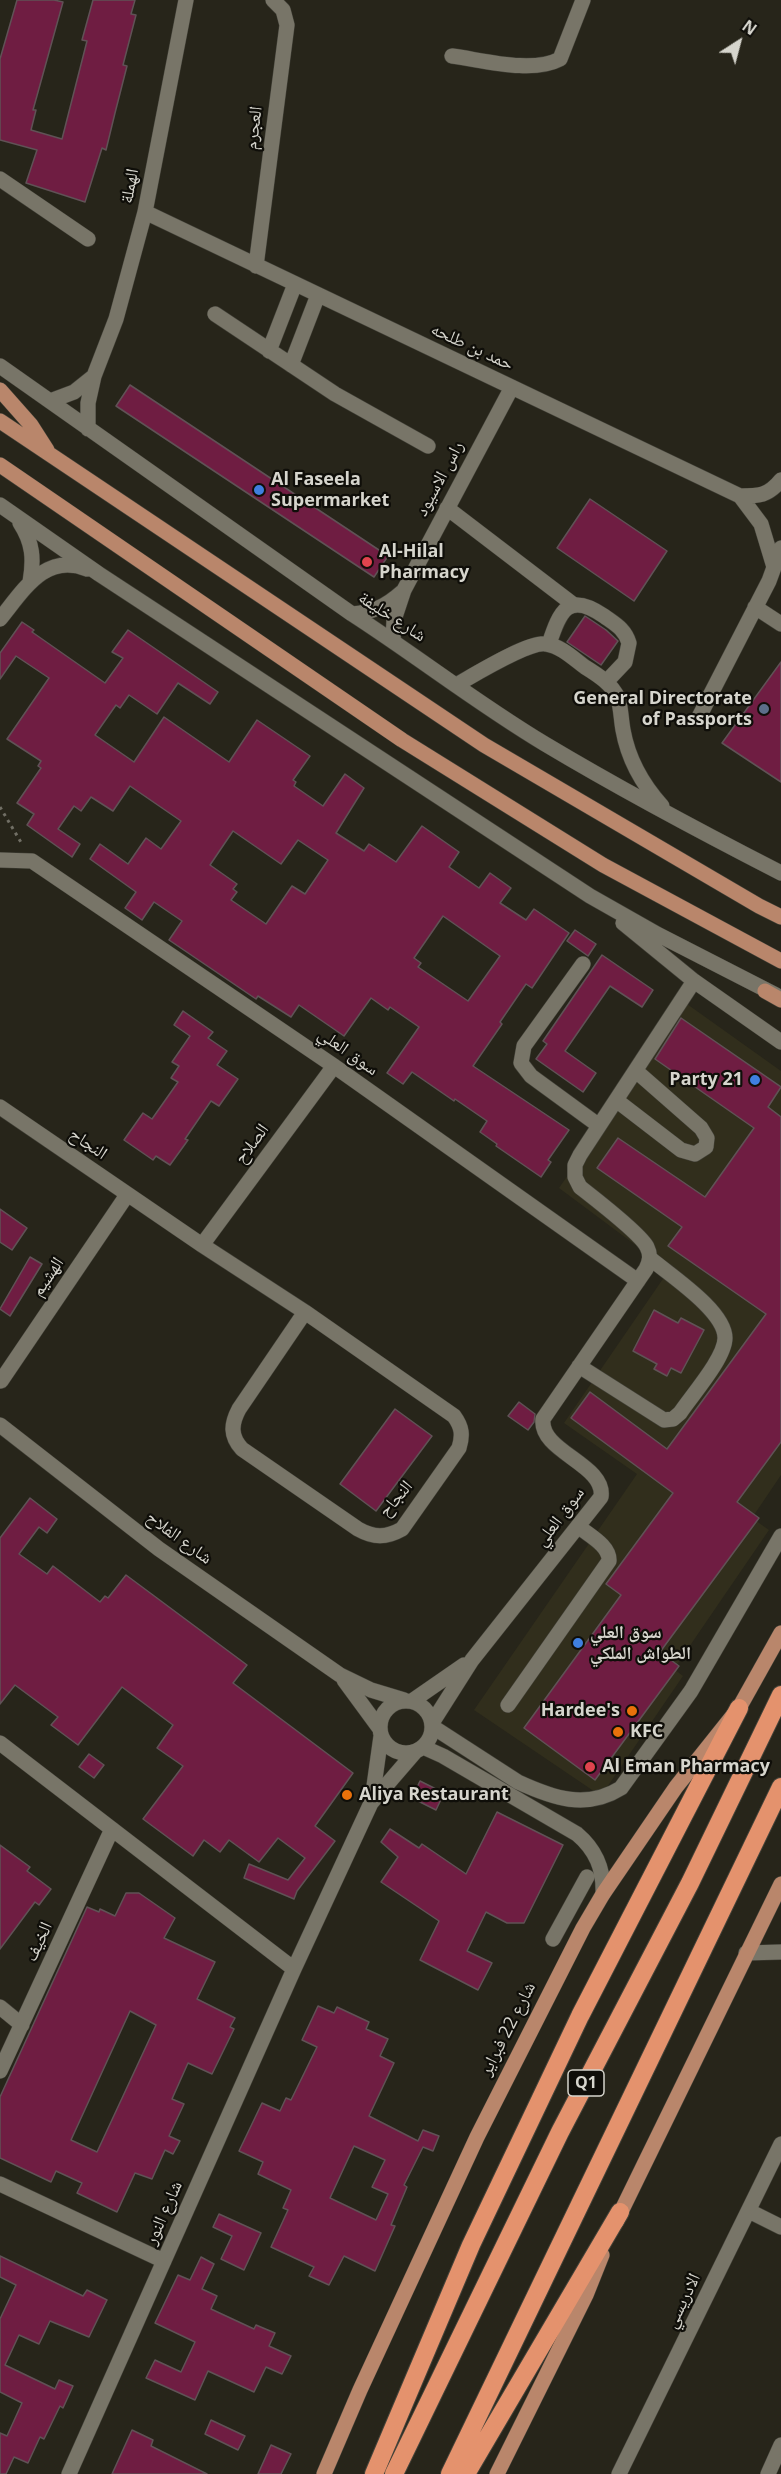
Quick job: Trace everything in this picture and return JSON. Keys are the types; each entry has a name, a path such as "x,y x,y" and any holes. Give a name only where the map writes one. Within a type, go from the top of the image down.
{"highway":[{"name":"Q1","path":"394,2474 560,2132 690,1883 781,1695"},
{"path":"374,2474 481,2224 580,2016 739,1708"},
{"name":"Q1","path":"450,2474 781,1787"},
{"path":"466,2474 620,2212"}],"main road":[{"path":"0,390 32,425 48,453"},
{"path":"0,421 484,746 781,917"},
{"path":"0,465 402,740 603,865 781,961"},
{"path":"765,991 781,999"},
{"name":"شارع 22 فبراير","path":"324,2474 360,2390 477,2137 594,1908 676,1787 739,1708 781,1633"},
{"path":"497,2474 586,2295 620,2212 746,1953 781,1888"}],"street":[{"name":"الهملة","path":"88,429 88,402 94,376 116,319 145,212 186,0"},
{"name":"العجرم","path":"256,266 287,25 284,10 273,0"},
{"path":"452,56 524,66 551,64 560,59 583,0"},
{"path":"0,179 88,239"},
{"name":"حمد بن طلحه","path":"145,212 740,496"},
{"path":"268,351 295,284"},
{"path":"291,365 318,295"},
{"path":"215,314 353,405 428,446"},
{"name":"شارع خليفة","path":"0,366 352,615 543,743 670,815 781,873"},
{"path":"50,401 74,392 94,376"},
{"name":"راس الاسيود","path":"393,641 394,620 404,590 512,387"},
{"path":"740,496 762,496 781,480"},
{"path":"740,496 761,524 774,567"},
{"path":"0,505 99,574 590,896 765,991"},
{"path":"447,508 574,605 589,606 619,626 627,637 630,650 628,656 606,682"},
{"path":"17,518 29,538 34,560 30,582"},
{"path":"699,717 769,581 781,548"},
{"path":"0,619 30,582 50,567 75,564 99,574"},
{"name":"راس الاسيود","path":"352,615 374,612 387,605 404,590"},
{"path":"549,644 562,612 574,605"},
{"path":"755,607 781,624"},
{"path":"456,685 530,645 549,644 560,649 606,682 618,700 623,730 633,762 649,790 670,815"},
{"path":"0,860 32,861"},
{"name":"سوق العلي","path":"32,861 334,1066 638,1281"},
{"path":"590,896 694,981 781,1042"},
{"path":"583,964 524,1046 521,1063 531,1076 598,1125"},
{"path":"579,1366 652,1414 664,1420 673,1419 680,1413 719,1357 725,1339 722,1324 713,1310 651,1259 647,1246 580,1187 575,1177 575,1165 598,1125 694,981"},
{"name":"الصلاح","path":"201,1245 334,1066"},
{"path":"616,1100 681,1150 695,1154 706,1147 707,1138 701,1128 636,1071"},
{"name":"النجاح","path":"0,1107 127,1195 305,1312 446,1409 460,1425 463,1437 459,1448 402,1529 392,1535 380,1537 368,1535 358,1529 243,1449 233,1434 232,1426 239,1409 305,1312"},
{"name":"الهشيم","path":"1,1381 127,1195"},
{"name":"سوق العلي","path":"432,1725 472,1660 601,1497 600,1484 548,1437 542,1426 546,1413 651,1259"},
{"name":"شارع الفلاح","path":"0,1425 159,1549 340,1676 371,1690 408,1701"},
{"path":"508,1705 609,1561 606,1549 579,1527"},
{"path":"432,1725 532,1789 578,1800 594,1800 609,1796 621,1788 691,1691 781,1536"},
{"name":"سوق العلي","path":"408,1701 472,1660"},
{"name":"شارع الفلاح","path":"340,1676 380,1732"},
{"path":"408,1701 425,1709 432,1725 432,1734 419,1749 407,1753 391,1749 380,1732 381,1719 386,1709 394,1703 408,1701"},
{"name":"شارع النور","path":"371,1803 380,1732"},
{"path":"0,1743 294,1969"},
{"path":"419,1749 544,1815 587,1843 601,1867 603,1894"},
{"name":"شارع النور","path":"69,2474 294,1969 371,1803 419,1749"},
{"name":"الخيف","path":"0,2072 112,1829"},
{"path":"553,1939 587,1876"},
{"path":"575,1897 594,1908"},
{"path":"746,1953 781,1952"},
{"path":"0,2007 22,2025"},
{"name":"الادريسي","path":"619,2474 781,2144"},
{"path":"0,2184 164,2261"},
{"path":"749,2211 781,2227"},
{"path":"768,2474 781,2445"}],"path":[{"path":"0,807 32,861"}],"shaded area":[{"path":"687,1004 781,1071 781,1475 752,1518 769,1530 674,1669 683,1676 601,1796 474,1710 637,1474 564,1423 669,1270 559,1188"}],"building":[{"path":"17,0 63,2 33,110 36,110 31,130 62,139 87,41 82,40 93,0 135,0 131,14 136,15 123,65 127,66 106,150 102,148 85,202 26,183 37,150 0,140 0,59"},
{"path":"130,385 388,556 374,577 116,406"},
{"path":"590,499 667,551 634,601 557,548"},
{"path":"585,616 618,641 601,665 567,642"},
{"path":"22,622 34,630 32,632 105,683 123,658 112,652 128,630 218,692 210,704 178,683 157,714 129,695 120,708 116,705 95,735 134,762 164,717 229,762 257,720 310,756 293,780 296,782 294,786 323,806 345,774 364,788 336,833 364,851 369,844 396,862 422,826 459,852 449,867 479,888 490,873 511,888 500,903 526,920 534,909 569,933 532,988 526,984 473,1066 569,1130 548,1160 551,1162 541,1177 480,1132 487,1121 455,1099 454,1101 412,1072 403,1084 387,1073 419,1027 390,1007 388,1010 371,998 344,1036 299,1005 291,1017 258,996 256,999 169,940 182,921 154,902 142,920 125,908 136,892 90,859 100,844 128,864 146,838 161,849 181,821 130,786 113,811 91,797 81,811 74,806 58,829 80,844 72,857 27,825 34,814 17,803 41,768 38,766 41,761 7,739 49,678 16,656 0,679 0,653","holes":["233,831 281,864 298,840 328,860 305,894 292,886 266,924 231,900 237,892 233,889 237,884 210,865","443,916 500,956 468,1001 418,967 421,963 414,958"]},
{"name":"General Directorate of Passports","path":"781,662 781,782 722,743"},
{"path":"575,930 596,944 588,956 567,941"},
{"path":"602,955 653,990 642,1007 610,986 565,1051 596,1073 583,1092 536,1059 547,1044 543,1041"},
{"path":"183,1011 213,1032 208,1038 227,1051 217,1065 238,1079 219,1106 211,1101 170,1165 156,1156 153,1160 124,1140 143,1113 152,1119 178,1082 171,1078 179,1066 172,1062 190,1036 174,1025"},
{"path":"681,1018 781,1087 768,1107 781,1117 781,1442 737,1502 759,1518 660,1652 679,1666 595,1780 524,1728 621,1595 606,1584 673,1493 571,1418 590,1392 667,1449 766,1314 668,1246 682,1227 597,1168 618,1138 705,1197 754,1128 655,1059"},
{"path":"0,1209 27,1228 12,1250 0,1242"},
{"path":"30,1257 42,1264 10,1316 0,1309"},
{"path":"654,1310 678,1323 681,1318 704,1330 681,1373 671,1368 667,1376 654,1369 657,1364 633,1351"},
{"path":"519,1402 535,1414 534,1422 528,1430 508,1416"},
{"path":"395,1409 432,1436 376,1511 340,1484"},
{"path":"30,1498 57,1519 47,1533 39,1527 19,1554 47,1574 53,1566 100,1602 105,1596 108,1598 126,1575 247,1665 233,1683 353,1773 315,1826 335,1841 297,1891 294,1899 244,1878 249,1864 288,1880 305,1858 278,1838 259,1862 229,1840 220,1852 204,1840 193,1856 143,1819 183,1766 157,1748 173,1725 122,1687 78,1745 51,1725 58,1717 15,1685 0,1704 0,1538"},
{"path":"89,1754 104,1765 94,1778 79,1767"},
{"path":"420,1781 444,1793 436,1810 412,1798"},
{"path":"497,1812 563,1845 524,1923 507,1923 486,1912 467,1951 492,1963 478,1990 420,1960 439,1921 381,1882 398,1857 381,1842 390,1829 419,1848 422,1844 466,1874"},
{"path":"0,1845 30,1867 27,1871 51,1889 39,1905 35,1902 0,1949"},
{"path":"126,1893 139,1893 175,1918 164,1938 215,1962 197,1999 235,2018 230,2027 234,2029 212,2074 188,2063 172,2099 184,2104 169,2136 180,2141 173,2154 165,2150 152,2179 135,2173 117,2212 77,2193 82,2183 56,2171 51,2182 0,2158 0,2097 87,1907 99,1912 100,1909 115,1916","holes":["130,2011 156,2025 97,2152 71,2140"]},
{"path":"318,2006 334,2013 337,2007 369,2022 366,2029 388,2039 380,2056 394,2063 369,2116 418,2141 423,2130 439,2136 433,2151 423,2147 404,2185 407,2187 391,2225 395,2226 375,2271 344,2256 329,2285 309,2276 314,2267 271,2247 288,2210 283,2208 291,2190 258,2174 263,2162 239,2151 262,2103 280,2111 286,2098 291,2100 317,2047 302,2040","holes":["354,2146 385,2160 372,2187 388,2194 376,2220 330,2198"]},
{"path":"219,2214 261,2233 244,2270 221,2259 232,2236 213,2227"},
{"path":"0,2256 83,2296 87,2290 107,2300 89,2337 50,2321 39,2344 19,2335 5,2365 55,2389 59,2380 73,2386 63,2408 60,2406 44,2439 40,2437 28,2463 14,2457 6,2474 0,2474 0,2433 7,2436 22,2403 0,2392 0,2319 16,2285 0,2277"},
{"path":"201,2257 214,2264 202,2289 217,2296 211,2309 254,2329 256,2325 275,2333 269,2346 291,2356 282,2374 266,2367 254,2392 208,2371 195,2400 146,2378 155,2360 181,2372 195,2342 155,2323 178,2275 190,2280"},
{"path":"211,2420 245,2436 238,2450 205,2434"},
{"path":"132,2430 153,2440 151,2446 207,2474 112,2474"},
{"path":"271,2445 291,2454 281,2474 258,2474"}],"place":[{"name":"Al Faseela Supermarket","path":"259,490"},
{"name":"Al-Hilal Pharmacy","path":"367,562"},
{"name":"General Directorate of Passports","path":"764,709"},
{"name":"Party 21","path":"755,1080"},
{"name":"سوق العلي الطواش الملكي","path":"578,1643"},
{"name":"Hardee's","path":"632,1711"},
{"name":"KFC","path":"618,1732"},
{"name":"Al Eman Pharmacy","path":"590,1767"},
{"name":"Aliya Restaurant","path":"347,1795"}]}
